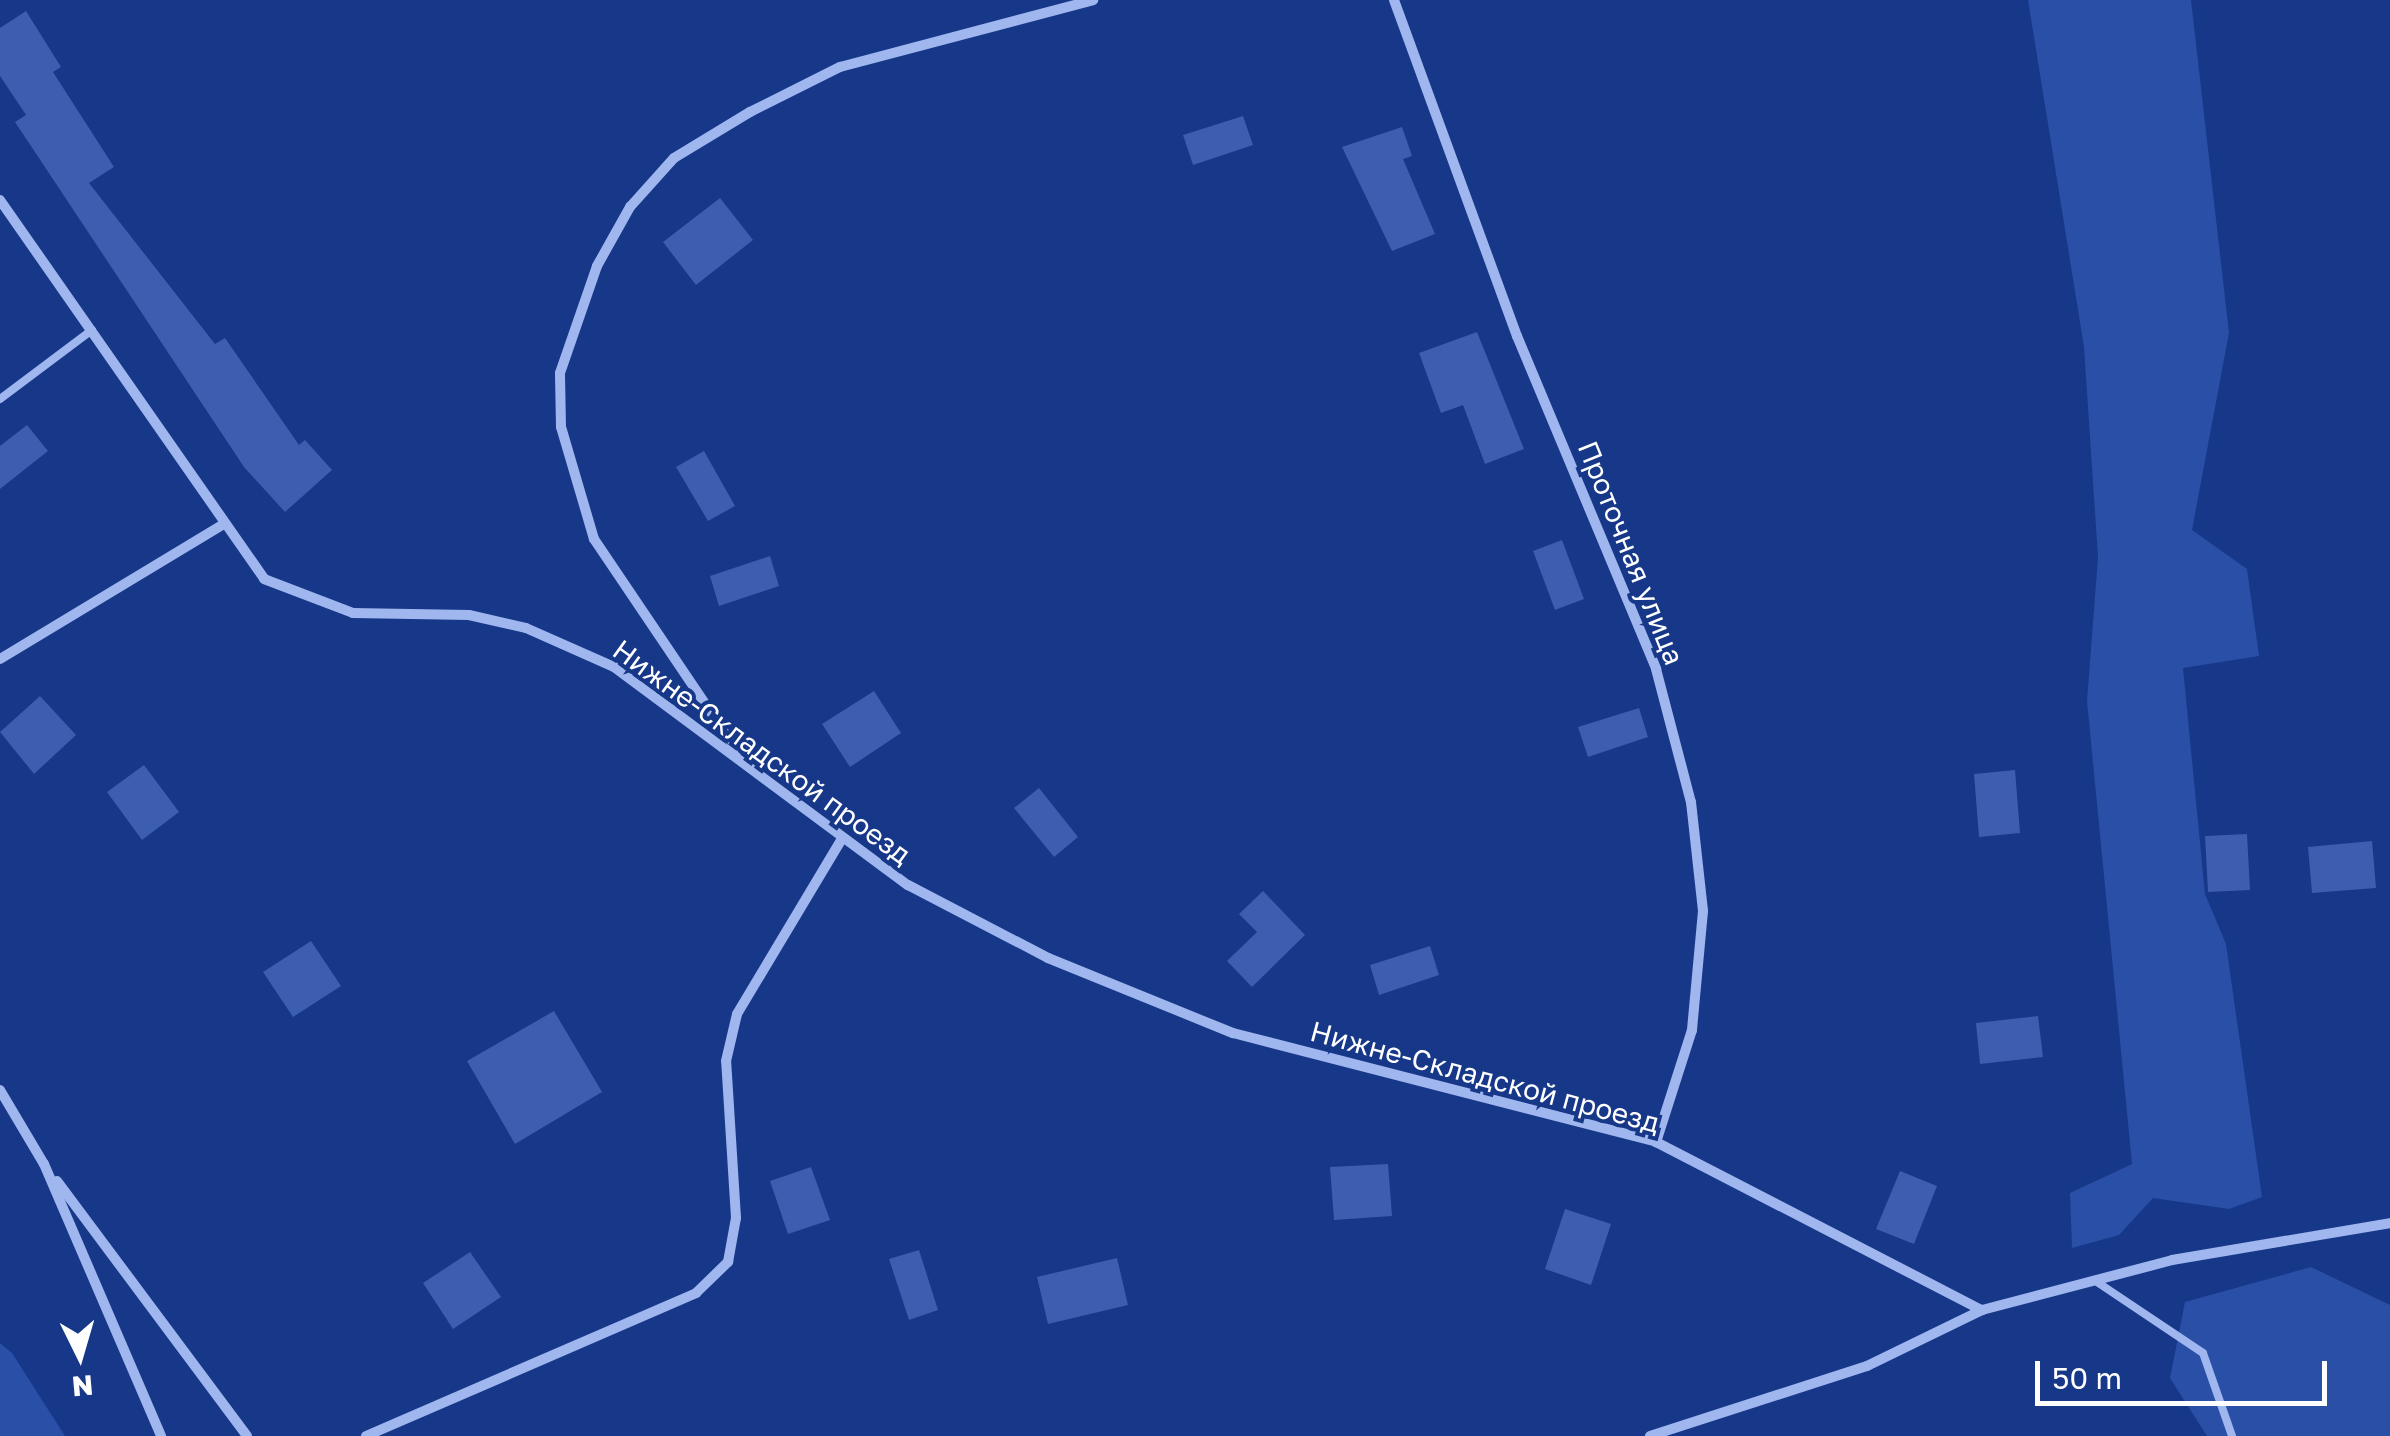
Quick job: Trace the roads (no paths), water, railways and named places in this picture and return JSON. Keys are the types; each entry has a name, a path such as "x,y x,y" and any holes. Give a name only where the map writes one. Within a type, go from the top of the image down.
{"street":[{"path":"744,760 594,539 566,446 560,373 597,266 630,207 674,158 750,112 840,68 1093,0"},
{"name":"Проточная улица","path":"1394,0 1517,336 1656,669 1691,802 1703,911 1692,1030 1656,1142"},
{"name":"Нижне-Складской проезд","path":"0,200 222,525 264,579 308,601 353,613 469,615 526,628 614,667 744,760 841,840 908,885 1048,958 1233,1033 1656,1142 1982,1310"},
{"path":"0,658 222,525"},
{"path":"366,1436 696,1293 728,1262 736,1218 726,1061 736,1014 841,840"},
{"path":"0,1090 44,1164 247,1436"},
{"path":"44,1164 161,1436"},
{"path":"1650,1436 1867,1366 1982,1310 2094,1280 2390,1222"}],"lane":[{"path":"0,399 92,330"},
{"path":"2094,1280 2203,1353 2232,1436"}]}
